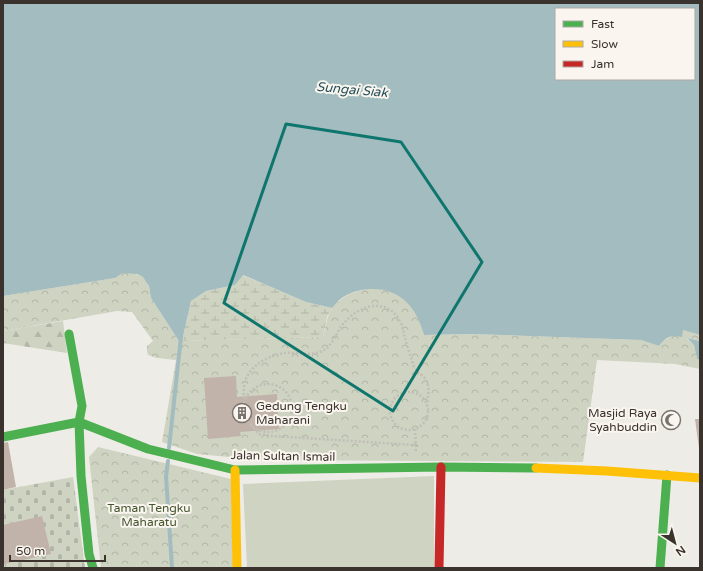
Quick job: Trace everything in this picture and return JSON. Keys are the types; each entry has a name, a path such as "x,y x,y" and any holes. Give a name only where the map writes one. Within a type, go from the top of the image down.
{"street":[{"path":"69,334 82,406 79,422 81,476 89,554 93,568"},
{"path":"3,437 79,422"},
{"name":"Jalan Sultan Ismail","path":"79,422 148,449 235,470 440,467 547,468 700,478"},
{"path":"439,568 440,467"},
{"path":"235,470 237,568"},
{"path":"660,568 667,475"}],"path":[{"path":"416,445 259,434 245,415 244,383 257,365 274,356 285,353 318,353 326,349 344,322 360,308 374,305 386,308 392,312 401,323 414,367 416,371 426,380 429,388 427,404 428,412 422,425 415,429 408,430 400,428 394,423 391,417 390,409 396,396 403,392 410,391 418,393 424,398 427,404"},
{"path":"244,403 249,393 254,389 259,386 270,384 281,388 289,396 292,407 290,418 283,427 272,432 260,431 251,425"},
{"path":"415,429 415,468"}],"highlighted area":[{"path":"286,124 401,142 482,262 393,411 224,303"}],"green space":[{"path":"131,272 143,277 147,281 151,298 179,341 323,337 331,310 344,297 362,290 382,289 400,296 409,304 415,313 424,335 472,334 641,340 659,346 667,339 683,330 700,335 700,341 687,339 694,345 697,359 700,360 700,369 675,364 597,360 583,462 262,460 197,454 162,442 176,360 157,358 148,355 147,346 153,341 132,312 117,311 3,331 3,296 115,278 123,273"},
{"path":"242,275 306,302 332,308 327,317 323,337 182,341 191,301 206,291 235,285"},
{"path":"63,321 67,353 3,343 3,331"},
{"name":"Taman Tengku Maharatu","path":"98,447 231,479 233,568 101,568 89,457"},
{"path":"434,476 434,568 247,568 243,484"},
{"path":"73,477 85,568 5,568 3,558 3,490"}],"water":[{"name":"Sungai Siak","path":"3,3 700,3 700,335 683,330 682,337 671,336 664,340 659,346 641,340 472,334 424,335 417,316 412,309 400,296 392,292 365,289 343,297 332,308 306,302 243,275 235,285 206,291 191,301 182,341 179,341 151,298 149,286 143,277 137,274 123,273 115,278 3,296"},
{"path":"687,338 700,341 700,360 697,359 694,345"}],"building":[{"name":"Gedung Tengku Maharani","path":"236,376 237,397 277,394 279,429 240,432 241,436 208,439 204,378"},
{"path":"695,419 700,419 700,448 699,448"},
{"path":"8,442 16,487 3,490 3,443"},
{"path":"42,516 51,554 4,564 3,525"}],"waterway":[{"path":"169,448 181,337"},
{"path":"168,461 166,476 172,568"}],"traffic: fast":[{"path":"69,334 82,406 79,422 81,476 89,554 93,568"},
{"path":"3,437 79,422 148,449 235,470 441,467 536,468"},
{"path":"660,568 667,475"}],"traffic: slow":[{"path":"536,468 607,471 700,478"},
{"path":"235,470 237,568"}],"traffic: jam":[{"path":"439,568 441,467"}],"place":[{"name":"Gedung Tengku Maharani","path":"242,413"},
{"name":"Masjid Raya Syahbuddin","path":"671,420"}]}
